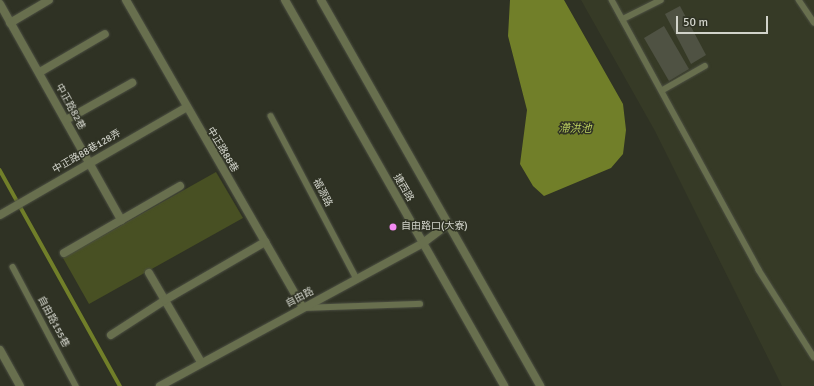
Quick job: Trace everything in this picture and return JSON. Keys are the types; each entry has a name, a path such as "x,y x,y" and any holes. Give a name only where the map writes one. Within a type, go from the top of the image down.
{"street":[{"path":"10,23 49,0"},
{"name":"中正路88巷","path":"126,0 186,108 303,308"},
{"name":"捷西路","path":"285,0 504,386"},
{"path":"321,0 540,386"},
{"name":"中正路82巷","path":"0,4 40,72 121,220"},
{"path":"40,72 105,34"},
{"path":"66,120 132,83"},
{"name":"中正路88巷128弄","path":"0,215 89,162 186,108"},
{"path":"64,253 180,186"},
{"name":"自由路","path":"160,386 201,362 423,243 448,224"},
{"path":"111,335 165,300 265,242"},
{"path":"149,273 201,362"},
{"path":"0,350 20,386"}],"lane":[{"path":"612,0 663,90 759,270 814,357"},
{"path":"623,20 661,0"},
{"path":"799,0 814,22"},
{"path":"663,90 706,66"},
{"name":"福源路","path":"270,116 357,279"},
{"name":"自由路155巷","path":"13,267 76,386"},
{"path":"303,308 420,304"}],"shaded area":[{"path":"581,0 814,0 814,386 782,386 655,131"},
{"path":"216,172 243,218 89,304 63,258"}],"water":[{"name":"滯洪池","path":"510,0 564,0 623,104 626,130 623,154 611,168 544,196 533,186 520,164 527,110 508,36"}],"building":[{"path":"680,6 706,55 691,64 665,14"},
{"path":"664,26 689,69 669,81 644,38"}],"waterway":[{"path":"0,170 120,386"}],"place":[{"name":"自由路口(大寮)","path":"393,227"}]}
